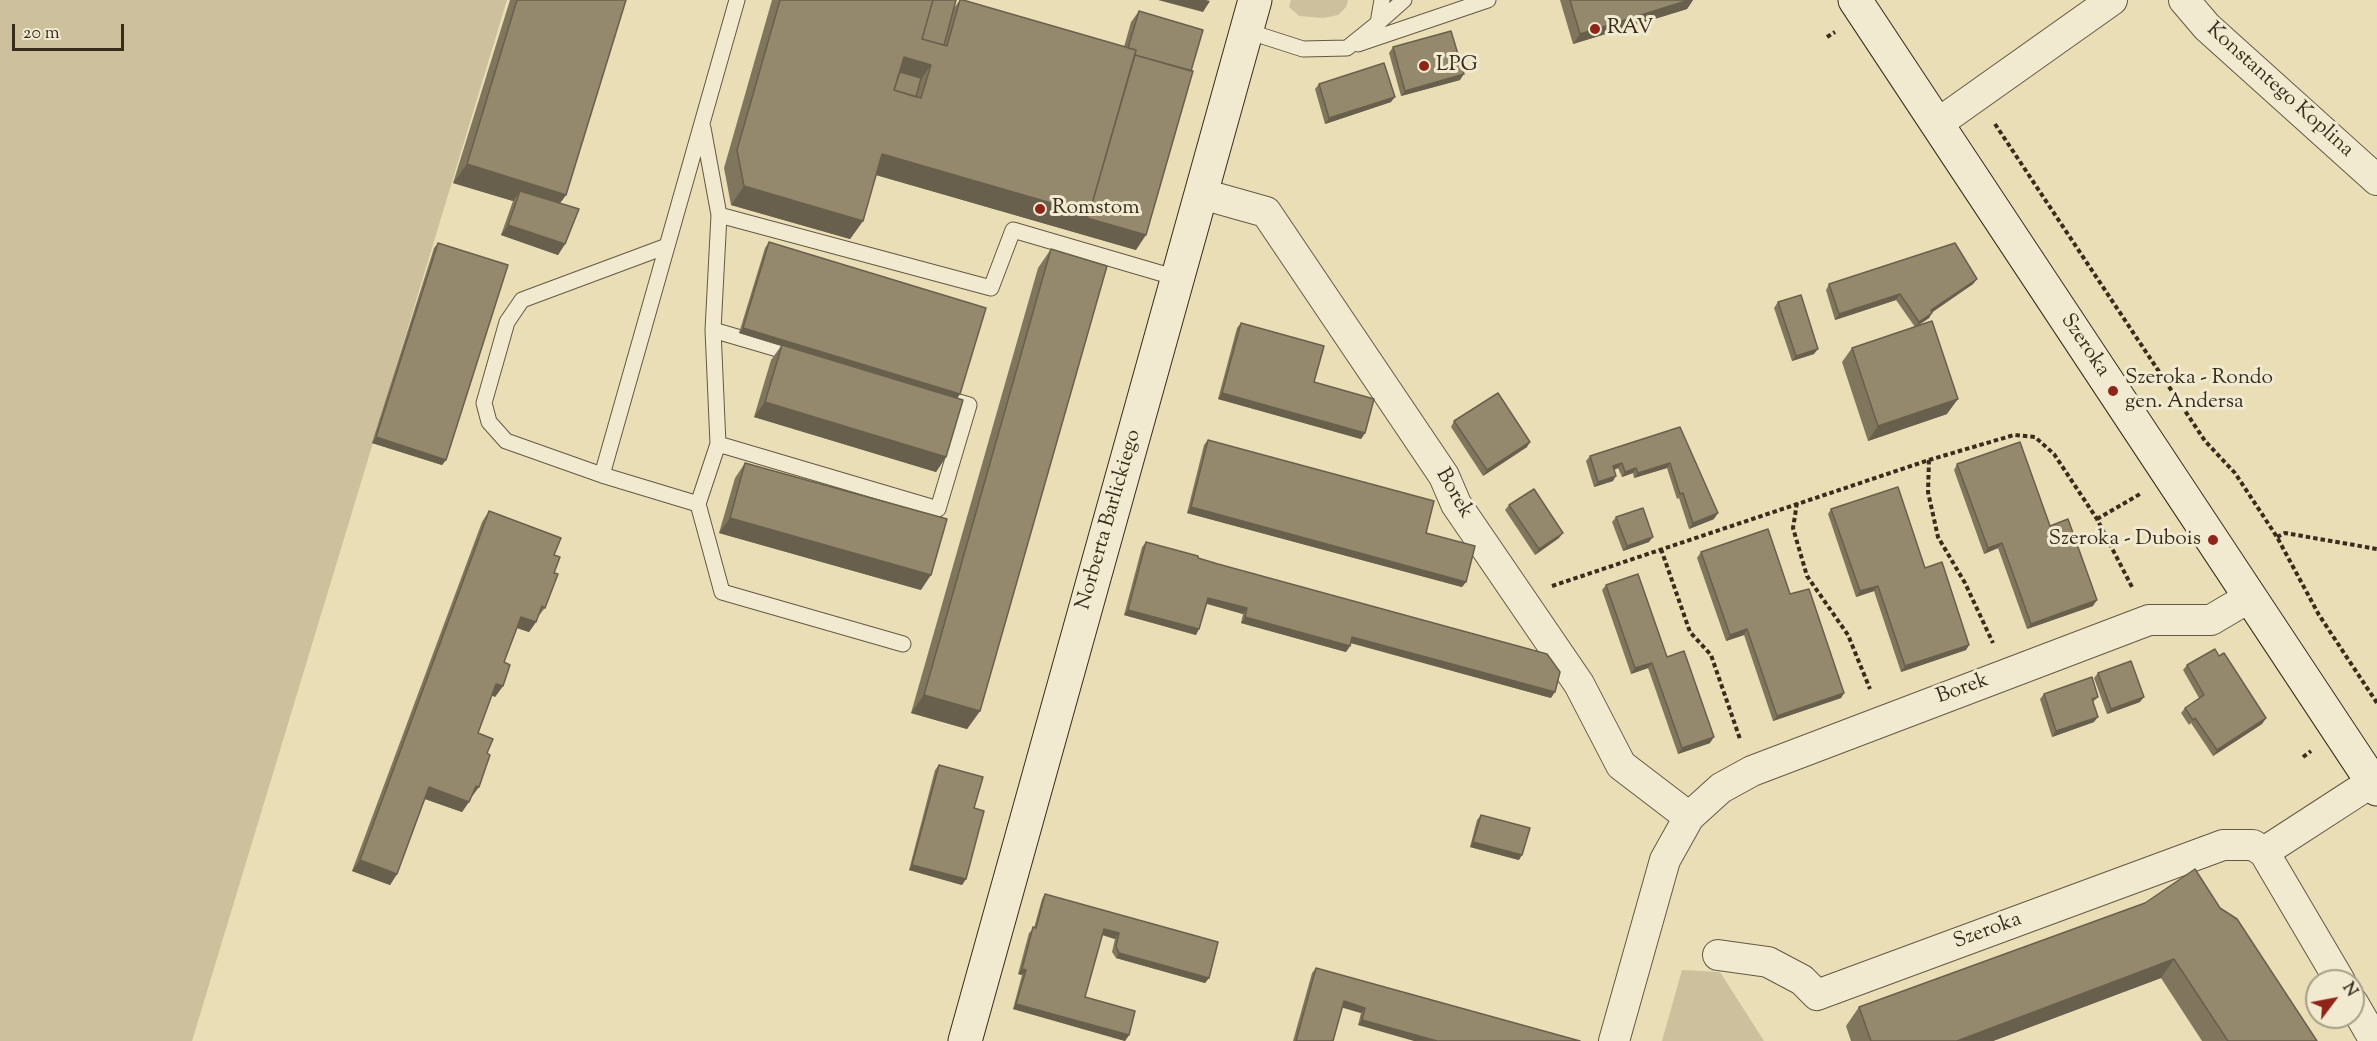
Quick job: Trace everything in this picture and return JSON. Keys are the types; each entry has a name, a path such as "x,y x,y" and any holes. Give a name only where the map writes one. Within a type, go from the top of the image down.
{"street":[{"name":"Szeroka","path":"1718,955 1768,962 1802,980 1817,995 2223,845 2253,845 2264,852 2375,785 1855,0"},
{"path":"1936,124 2112,0"},
{"name":"Konstantego Koplina","path":"2184,0 2207,27 2377,180"},
{"name":"Norberta Barlickiego","path":"965,1041 1251,15"},
{"name":"Borek","path":"1202,194 1266,212 1444,476 1456,504 1579,684 1621,765 1689,817"},
{"name":"Borek","path":"1614,1041 1665,860 1689,817 1721,788 1752,771 2148,620 2211,620 2250,597"},
{"path":"2264,852 2333,969"},
{"path":"2365,1024 2375,1041"}],"lane":[{"path":"602,475 737,0"},
{"path":"1378,23 1382,0"},
{"path":"1347,48 1404,0"},
{"path":"1251,15 1303,48 1347,48 1488,0"},
{"path":"702,126 719,216 713,330 718,444 698,504 722,592 903,645"},
{"path":"719,216 991,288 1013,230 1177,278"},
{"path":"668,246 522,300 507,322 484,403 489,422 506,441 602,475 698,504"},
{"path":"713,330 813,360"},
{"path":"718,444 938,509 969,405 936,395"}],"path":[{"path":"1976,96 2205,441 2235,473 2277,537 2319,615 2377,703"},
{"path":"1521,597 1797,503 2014,435 2035,437 2054,454 2097,519 2148,620"},
{"path":"1929,460 1928,492 1938,537 1965,583 2007,674"},
{"path":"2097,519 2170,475"},
{"path":"1797,503 1793,528 1808,576 1848,635 1883,720"},
{"path":"2277,537 2285,533 2377,549"},
{"path":"1661,549 1690,632 1711,655 1752,771"}],"shaded area":[{"path":"0,0 507,0 192,1041 0,1041"},
{"path":"1291,0 1348,0 1346,7 1338,15 1323,18 1299,16 1289,7"},
{"path":"1682,970 1720,972 1764,1041 1662,1041"}],"building":[{"path":"517,0 626,0 566,195 467,164"},
{"path":"780,0 933,0 922,39 947,46 960,0 963,0 1136,50 1089,214 882,154 863,221 744,186 737,150","holes":["904,57 931,65 921,98 894,90"]},
{"path":"933,0 956,0 944,45 922,39"},
{"name":"RAV","path":"1570,0 1689,0 1580,34"},
{"path":"1139,11 1203,30 1191,71 1135,55 1136,50 1128,48"},
{"name":"LPG","path":"1451,31 1464,74 1405,91 1393,47"},
{"path":"1135,55 1193,71 1146,235 1087,218"},
{"path":"1384,63 1395,97 1329,118 1319,84"},
{"path":"900,72 921,78 916,97 894,90"},
{"path":"520,191 579,209 565,244 508,225"},
{"path":"769,242 986,308 960,394 743,328"},
{"path":"438,243 508,265 446,460 376,437"},
{"path":"1955,243 1977,279 1931,310 1932,313 1919,322 1900,294 1839,314 1829,284"},
{"path":"1051,249 1107,266 980,711 924,695"},
{"path":"1801,295 1818,349 1796,356 1778,302"},
{"path":"1932,321 1958,399 1878,426 1852,348"},
{"path":"1241,323 1324,346 1314,382 1374,399 1365,433 1222,393"},
{"path":"782,345 963,400 946,457 765,402"},
{"path":"1498,393 1530,442 1487,470 1454,421"},
{"path":"1680,427 1718,513 1693,523 1670,463 1638,473 1636,468 1625,472 1622,463 1613,466 1616,476 1598,482 1590,456"},
{"path":"1208,440 1434,501 1426,533 1475,546 1466,582 1191,507"},
{"path":"2020,442 2050,526 2068,519 2097,600 2031,624 2002,543 1988,548 1957,464"},
{"path":"745,463 947,519 931,575 730,518"},
{"path":"1898,487 1925,568 1942,562 1969,645 1905,666 1878,586 1860,591 1831,509"},
{"path":"1534,489 1563,533 1539,549 1509,505"},
{"path":"1643,508 1653,537 1627,546 1616,517"},
{"path":"489,511 561,538 554,555 560,557 554,573 558,574 545,608 542,606 536,622 521,617 504,662 510,665 503,686 496,684 478,733 493,739 487,753 490,755 479,787 476,786 469,802 429,787 397,874 360,860"},
{"path":"1768,529 1790,594 1809,589 1844,693 1777,716 1747,629 1730,635 1701,552"},
{"path":"1146,542 1198,556 1198,558 1218,564 1547,654 1560,672 1555,692 1352,637 1350,646 1245,617 1247,608 1208,598 1199,629 1128,610"},
{"path":"1638,574 1667,657 1684,651 1714,737 1682,748 1652,663 1635,668 1606,585"},
{"path":"2215,649 2219,656 2224,653 2266,718 2217,750 2195,718 2193,720 2185,708 2204,695 2187,665"},
{"path":"2131,661 2144,697 2111,709 2098,673"},
{"path":"2092,677 2098,697 2092,699 2098,717 2056,731 2044,694"},
{"path":"939,765 983,777 974,808 984,811 966,879 912,865"},
{"path":"1481,815 1530,828 1522,855 1473,842"},
{"path":"2195,869 2220,908 2237,919 2305,1023 2305,1029 2309,1029 2317,1041 2228,1041 2174,959 1957,1041 1871,1041 1859,1007 2145,903"},
{"path":"1045,894 1218,942 1209,978 1119,953 1116,946 1119,933 1104,929 1085,997 1135,1011 1129,1035 1016,1004 1026,970 1022,969 1033,927 1036,928"},
{"path":"1316,968 1580,1041 1437,1041 1362,1020 1365,1008 1344,1001 1333,1041 1296,1041"}],"place":[{"name":"RAV","path":"1595,29"},
{"name":"LPG","path":"1424,66"},
{"name":"Romstom","path":"1040,209"},
{"name":"Szeroka - Rondo gen. Andersa","path":"2113,391"},
{"name":"Szeroka - Dubois","path":"2213,540"}]}
